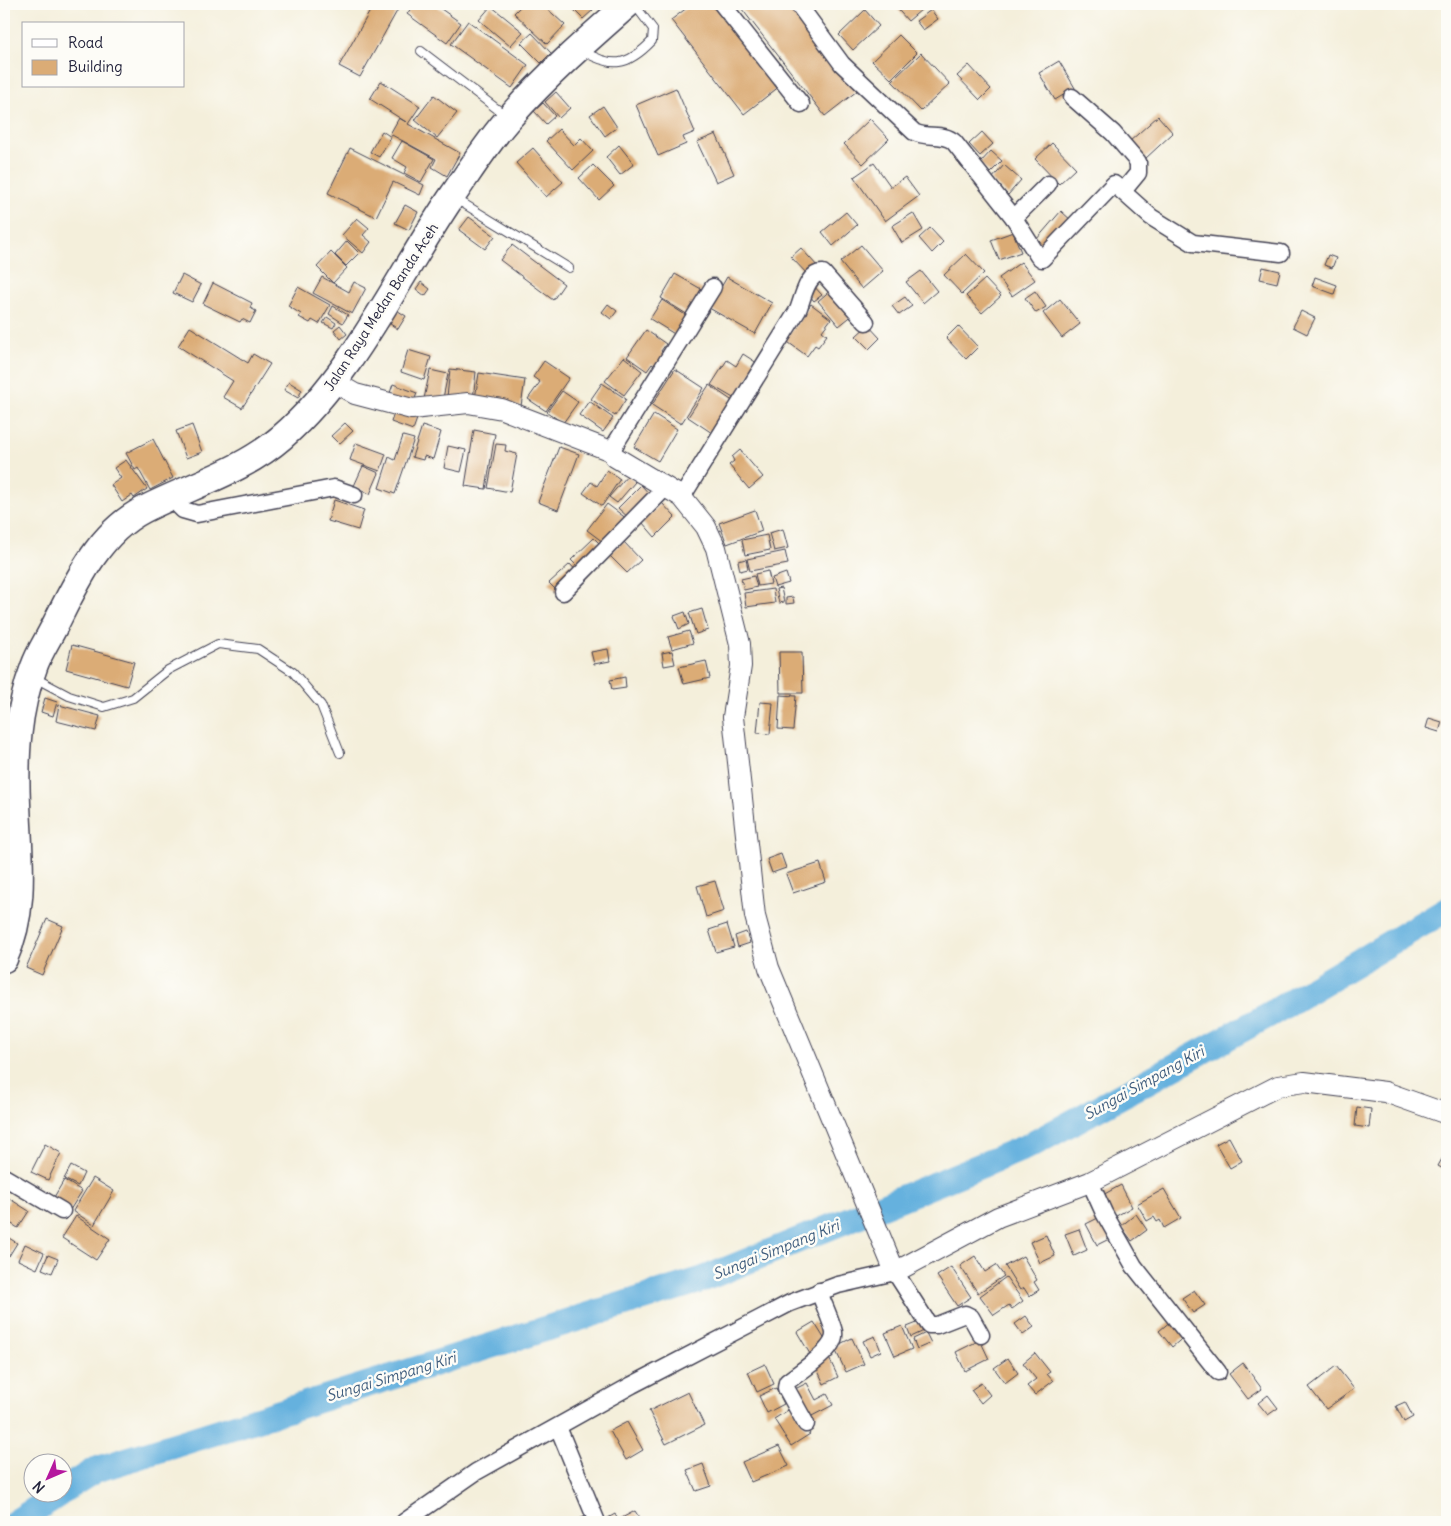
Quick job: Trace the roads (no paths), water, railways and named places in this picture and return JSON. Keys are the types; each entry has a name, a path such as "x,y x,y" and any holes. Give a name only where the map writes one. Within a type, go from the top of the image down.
{"highway":[{"name":"Jalan Raya Medan Banda Aceh","path":"4,959 14,936 20,896 17,752 19,717 34,667 74,588 104,541 117,528 140,511 227,472 265,452 310,412 334,382 452,197 508,118 577,48 628,4"}],"street":[{"path":"722,4 801,104"},
{"path":"798,4 831,50 855,78 917,134 946,137 954,142 1014,218 1042,260 1111,184 1116,184 1124,190 1151,217 1193,243 1237,250 1281,253"},
{"path":"1072,97 1113,133 1138,162 1138,173 1124,190"},
{"path":"1014,218 1048,184"},
{"path":"563,592 674,492 798,310 811,277 818,272 823,273 866,322"},
{"path":"611,451 713,287"},
{"path":"334,382 355,394 412,409 468,403 502,409 611,451 615,457 674,492 706,527 716,548 740,644 741,666 733,717 755,916 769,968 892,1265 928,1324 937,1325 965,1314 969,1316 982,1335"},
{"path":"170,497 183,510 197,514 334,488 354,495"},
{"path":"404,1522 476,1472 632,1385 790,1303 892,1265 998,1217 1090,1182 1278,1086 1304,1082 1385,1092 1447,1114"},
{"path":"4,1178 62,1211"},
{"path":"1090,1182 1104,1213 1134,1266 1218,1372"},
{"path":"806,1424 786,1388 787,1382 824,1353 834,1340 834,1332 819,1292"},
{"path":"558,1427 598,1522"}],"lane":[{"path":"577,48 602,62 612,64 626,60 645,49 652,41 653,29 634,4"},
{"path":"421,51 508,118"},
{"path":"452,197 569,268"},
{"path":"32,676 69,696 104,706 133,698 168,670 218,644 258,649 293,672 321,705 340,753"}],"waterway":[{"name":"Sungai Simpang Kiri","path":"72,1485 95,1470 701,1280 1031,1145 1272,1013 1447,909"},
{"name":"Sungai Simpang Kiri","path":"16,1522 44,1504"}]}
